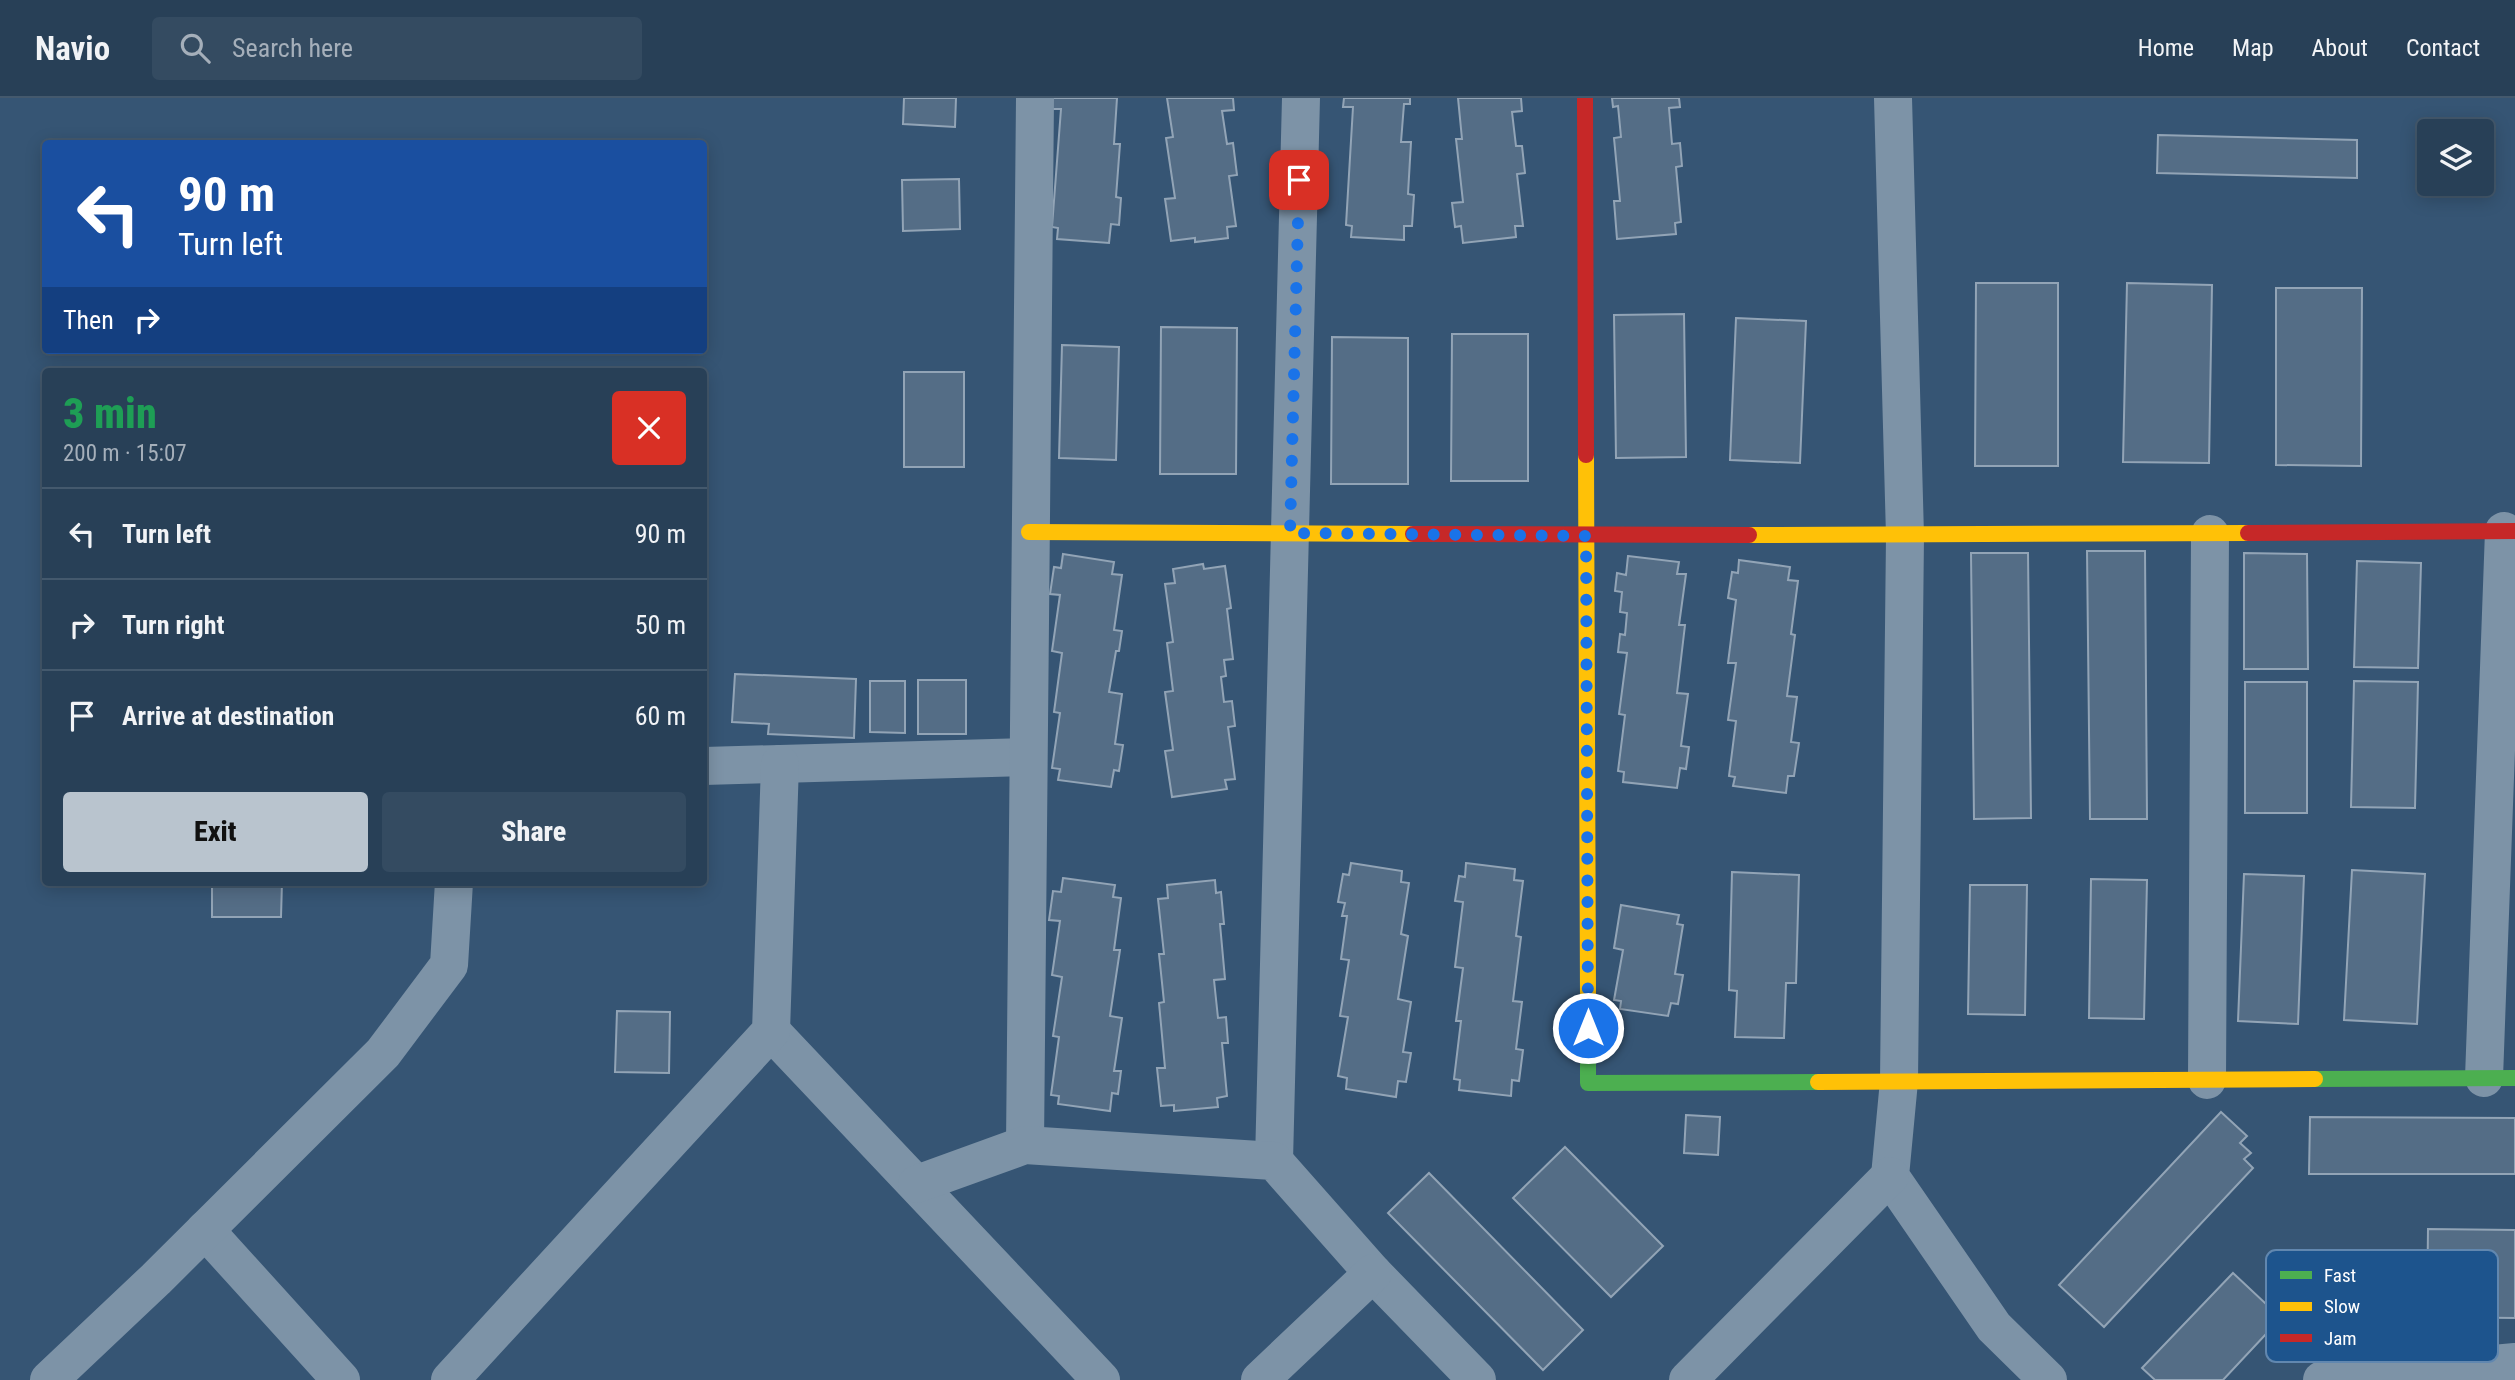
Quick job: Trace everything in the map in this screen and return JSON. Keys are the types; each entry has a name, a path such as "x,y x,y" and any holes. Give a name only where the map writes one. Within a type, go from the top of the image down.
{"street":[{"path":"1025,1145 1035,98"},
{"path":"1301,98 1274,1161 1373,1273 1477,1380"},
{"path":"1029,532 1586,536 1905,536 2510,531 2499,1078 1588,1083 1586,536 1585,98"},
{"path":"1688,1380 1890,1176 1899,1081 1905,536 1893,98"},
{"path":"2207,1080 2210,534"},
{"path":"707,766 1028,757"},
{"path":"450,1380 771,1031 780,764"},
{"path":"49,1380 383,1053 449,965 454,886"},
{"path":"771,1031 1101,1380"},
{"path":"917,1184 1025,1145 1274,1161"},
{"path":"1890,1176 1994,1327 2048,1380"},
{"path":"205,1230 341,1380"},
{"path":"1260,1380 1373,1273"},
{"path":"2322,1380 2480,1373 2515,1362"}],"building":[{"path":"904,98 956,98 955,127 903,124"},
{"path":"1052,98 1117,98 1114,144 1120,144 1116,197 1121,198 1119,225 1111,224 1109,243 1057,239 1058,228 1052,227 1061,109 1051,109"},
{"path":"1167,98 1233,98 1234,110 1222,111 1227,144 1233,143 1237,175 1229,176 1236,226 1227,227 1228,238 1195,242 1195,238 1171,241 1165,199 1175,198 1166,138 1173,137"},
{"path":"1344,98 1410,98 1410,104 1404,104 1401,142 1411,142 1408,194 1414,195 1412,226 1404,226 1404,240 1351,237 1352,226 1346,225 1353,107 1343,107"},
{"path":"1458,98 1521,98 1522,111 1512,112 1516,146 1522,146 1525,173 1517,174 1523,226 1515,226 1516,237 1463,243 1461,226 1455,227 1452,203 1463,202 1456,139 1462,139"},
{"path":"1612,98 1679,98 1680,107 1669,108 1672,144 1680,143 1682,166 1676,167 1681,222 1675,223 1676,234 1617,239 1614,201 1620,201 1614,138 1621,137 1618,106 1613,107"},
{"path":"2158,135 2357,140 2357,178 2157,173"},
{"path":"959,179 960,229 903,231 902,180"},
{"path":"1976,283 2058,283 2058,466 1975,466"},
{"path":"2127,283 2212,285 2209,463 2123,462"},
{"path":"2276,288 2362,288 2361,466 2276,465"},
{"path":"1684,314 1686,457 1616,458 1614,315"},
{"path":"1736,318 1806,321 1800,463 1730,460"},
{"path":"1161,327 1237,328 1236,474 1160,474"},
{"path":"1452,334 1528,334 1528,481 1451,481"},
{"path":"1332,337 1408,338 1408,484 1331,484"},
{"path":"1062,345 1119,347 1116,460 1059,458"},
{"path":"904,372 964,372 964,467 904,467"},
{"path":"2087,551 2145,551 2147,819 2090,819"},
{"path":"1971,553 2028,553 2031,818 1974,819"},
{"path":"2244,553 2307,554 2308,669 2244,669"},
{"path":"1063,554 1114,562 1112,574 1122,575 1114,630 1122,631 1109,692 1122,694 1115,744 1123,745 1119,771 1114,770 1111,787 1058,780 1060,769 1052,768 1060,713 1054,712 1062,653 1052,651 1060,595 1050,594 1054,567 1061,568"},
{"path":"1628,556 1679,562 1677,574 1686,574 1679,625 1685,625 1677,693 1688,694 1681,746 1689,747 1686,769 1680,768 1677,788 1623,782 1624,772 1618,771 1625,715 1619,714 1627,653 1618,652 1620,634 1625,635 1627,613 1620,612 1622,592 1615,591 1617,573 1626,575"},
{"path":"1739,560 1790,567 1788,580 1798,581 1791,634 1795,635 1787,696 1797,697 1791,742 1799,743 1794,776 1788,776 1786,793 1733,786 1735,777 1729,776 1736,721 1728,720 1736,663 1728,663 1736,600 1728,598 1732,572 1738,573"},
{"path":"2357,561 2421,563 2418,668 2354,667"},
{"path":"1203,564 1204,569 1225,566 1231,608 1227,609 1233,659 1224,660 1226,676 1221,677 1224,702 1232,701 1235,726 1228,727 1235,779 1225,780 1227,789 1172,797 1165,751 1173,750 1165,692 1173,691 1167,643 1173,642 1165,584 1175,583 1173,569"},
{"path":"735,674 856,679 854,738 768,734 769,724 732,722"},
{"path":"918,680 966,680 966,734 918,734"},
{"path":"870,681 905,681 905,733 870,732"},
{"path":"2354,681 2418,682 2415,808 2351,807"},
{"path":"2245,682 2307,682 2307,813 2245,813"},
{"path":"1351,863 1402,871 1401,882 1409,883 1401,934 1408,936 1398,999 1411,1002 1403,1052 1411,1053 1406,1082 1398,1081 1396,1097 1346,1089 1347,1078 1338,1076 1348,1017 1340,1016 1349,960 1341,959 1347,916 1342,916 1345,903 1338,902 1343,874 1349,875"},
{"path":"1466,863 1515,869 1514,880 1523,881 1516,936 1521,937 1513,1001 1522,1002 1516,1049 1523,1050 1519,1081 1512,1080 1511,1096 1459,1090 1460,1080 1454,1079 1461,1021 1456,1021 1463,968 1455,967 1463,902 1455,901 1459,876 1465,877"},
{"path":"2352,870 2425,874 2417,1024 2344,1020"},
{"path":"1732,872 1799,875 1796,983 1786,983 1784,1038 1735,1037 1737,991 1729,990"},
{"path":"2244,874 2304,876 2298,1024 2238,1021"},
{"path":"1063,878 1115,885 1113,897 1121,898 1114,950 1120,950 1110,1016 1122,1018 1114,1071 1121,1071 1118,1094 1112,1093 1110,1111 1058,1104 1059,1096 1051,1095 1059,1037 1053,1036 1062,977 1052,975 1060,921 1049,920 1053,891 1061,892"},
{"path":"2091,879 2147,880 2144,1019 2089,1018"},
{"path":"1215,880 1216,893 1221,892 1224,924 1220,924 1225,979 1214,980 1218,1018 1226,1017 1228,1043 1222,1043 1227,1096 1217,1098 1218,1107 1174,1111 1174,1105 1161,1106 1157,1068 1165,1068 1159,1003 1164,1002 1159,954 1164,954 1158,899 1168,898 1167,885"},
{"path":"1970,885 2027,885 2025,1015 1968,1014"},
{"path":"212,886 282,886 281,917 212,917"},
{"path":"1621,905 1679,915 1677,924 1683,925 1675,974 1683,975 1678,1004 1671,1003 1668,1016 1620,1009 1621,1001 1614,1000 1623,950 1614,948"},
{"path":"617,1011 670,1012 669,1073 615,1072"},
{"path":"2221,1112 2247,1136 2240,1143 2251,1153 2244,1159 2253,1168 2104,1327 2059,1285"},
{"path":"1686,1115 1720,1117 1718,1155 1684,1153"},
{"path":"2310,1117 2515,1118 2515,1174 2309,1174"},
{"path":"1565,1147 1663,1246 1611,1297 1513,1198"},
{"path":"1429,1173 1583,1330 1543,1370 1388,1213"},
{"path":"2428,1229 2515,1230 2515,1318 2498,1318 2498,1250 2428,1250"},
{"path":"2233,1273 2266,1304 2266,1334 2223,1380 2155,1380 2142,1368"}],"traffic: fast":[{"path":"1588,999 1588,1083 1818,1082"},
{"path":"2315,1079 2515,1078"}],"traffic: slow":[{"path":"1586,455 1588,999"},
{"path":"1029,532 1413,534"},
{"path":"1749,535 2248,533"},
{"path":"1818,1082 2315,1079"}],"traffic: jam":[{"path":"1585,98 1586,455"},
{"path":"2248,533 2515,531"},
{"path":"1413,534 1749,535"}],"route":[{"path":"1299,180 1290,533 1586,536 1588,1028"}]}
